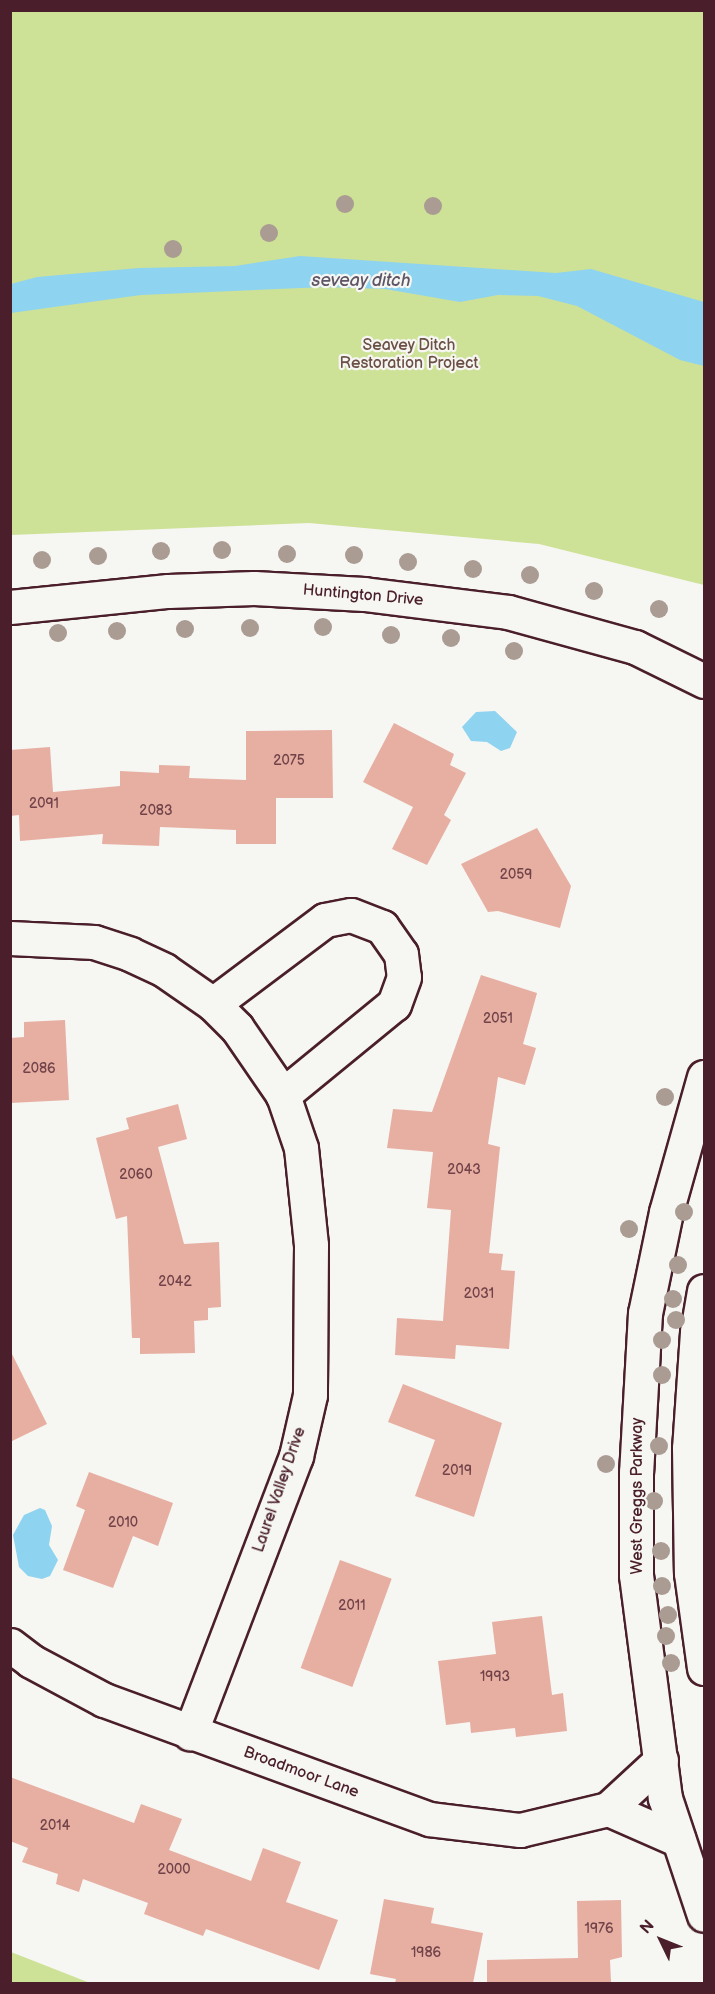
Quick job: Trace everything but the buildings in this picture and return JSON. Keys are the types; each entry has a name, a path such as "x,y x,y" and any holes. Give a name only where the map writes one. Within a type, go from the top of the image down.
{"street":[{"name":"Huntington Drive","path":"10,607 168,591 254,588 364,594 508,612 635,647 705,681"},
{"path":"213,1004 325,920 351,915 382,927 401,954 404,977 394,1004 283,1095"},
{"name":"Laurel Valley Drive","path":"10,938 94,942 164,970 213,1004 237,1028 283,1095 301,1148 309,1224 313,1364 310,1395 296,1456 190,1733"},
{"name":"West Greggs Parkway","path":"705,1077 666,1212 645,1313 638,1403 636,1575 664,1798 705,1915"},
{"path":"705,1291 697,1332 689,1448 691,1574 705,1668"},
{"name":"Broadmoor Lane","path":"10,1645 31,1661 104,1700 429,1819 520,1830 608,1809 661,1760"},
{"path":"608,1809 679,1840"}],"green space":[{"name":"Seavey Ditch Restoration Project","path":"10,11 704,11 704,585 539,544 309,523 11,535"},
{"path":"11,1952 90,1983 11,1983"}],"water":[{"name":"seveay ditch","path":"300,256 556,273 591,269 704,302 704,366 680,360 577,306 538,296 498,295 460,302 385,289 325,287 141,295 11,313 11,284 37,277 139,268 235,266"},
{"path":"495,711 517,732 510,748 501,751 487,742 471,741 462,727 476,712"},
{"path":"40,1508 45,1510 52,1526 49,1545 58,1560 50,1576 42,1579 28,1576 19,1567 13,1535 24,1515"}]}
